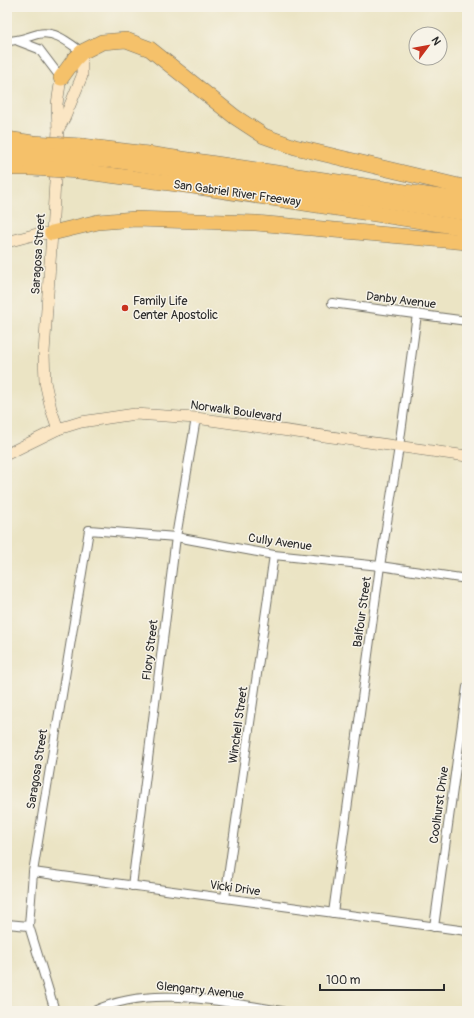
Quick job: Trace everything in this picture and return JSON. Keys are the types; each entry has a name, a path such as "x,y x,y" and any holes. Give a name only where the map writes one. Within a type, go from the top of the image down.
{"highway":[{"path":"61,78 82,52 102,42 126,40 150,49 234,117 264,136 295,147 467,188"},
{"path":"7,140 33,156"},
{"path":"7,154 33,156"},
{"name":"San Gabriel River Freeway","path":"7,168 33,156 80,159 148,154 467,201"},
{"path":"7,159 33,156"},
{"name":"San Gabriel River Freeway","path":"33,156 80,159 192,186 467,228"},
{"path":"80,159 120,161 467,213"},
{"path":"80,159 467,218"},
{"path":"52,233 98,222 135,218 256,223 467,242"}],"main road":[{"path":"58,130 82,76 82,52"},
{"name":"Saragosa Street","path":"58,429 51,409 46,382 44,353 58,130 58,104 61,78"},
{"path":"7,242 37,234 52,233"},
{"name":"Norwalk Boulevard","path":"7,454 58,429 81,422 135,414 196,418 467,456"}],"street":[{"path":"7,41 18,41 40,34 58,36 82,52"},
{"path":"18,41 39,49 61,78"},
{"name":"Danby Avenue","path":"332,303 467,321"},
{"name":"Balfour Street","path":"333,913 380,566 417,314"},
{"name":"Flory Street","path":"132,886 176,536 196,418"},
{"name":"Cully Avenue","path":"89,530 176,536 274,555 380,566 467,579"},
{"name":"Saragosa Street","path":"55,1011 29,926 33,872 89,530"},
{"name":"Winchell Street","path":"226,898 274,555"},
{"name":"Coolhurst Drive","path":"434,927 467,687"},
{"name":"Vicki Drive","path":"33,872 434,927"},
{"path":"7,924 29,926"},
{"path":"434,927 467,931"},
{"name":"Glengarry Avenue","path":"94,1011 110,1004 127,1000 161,996 205,1000 282,1011"}],"place":[{"name":"Family Life Center Apostolic","path":"125,308"}]}
